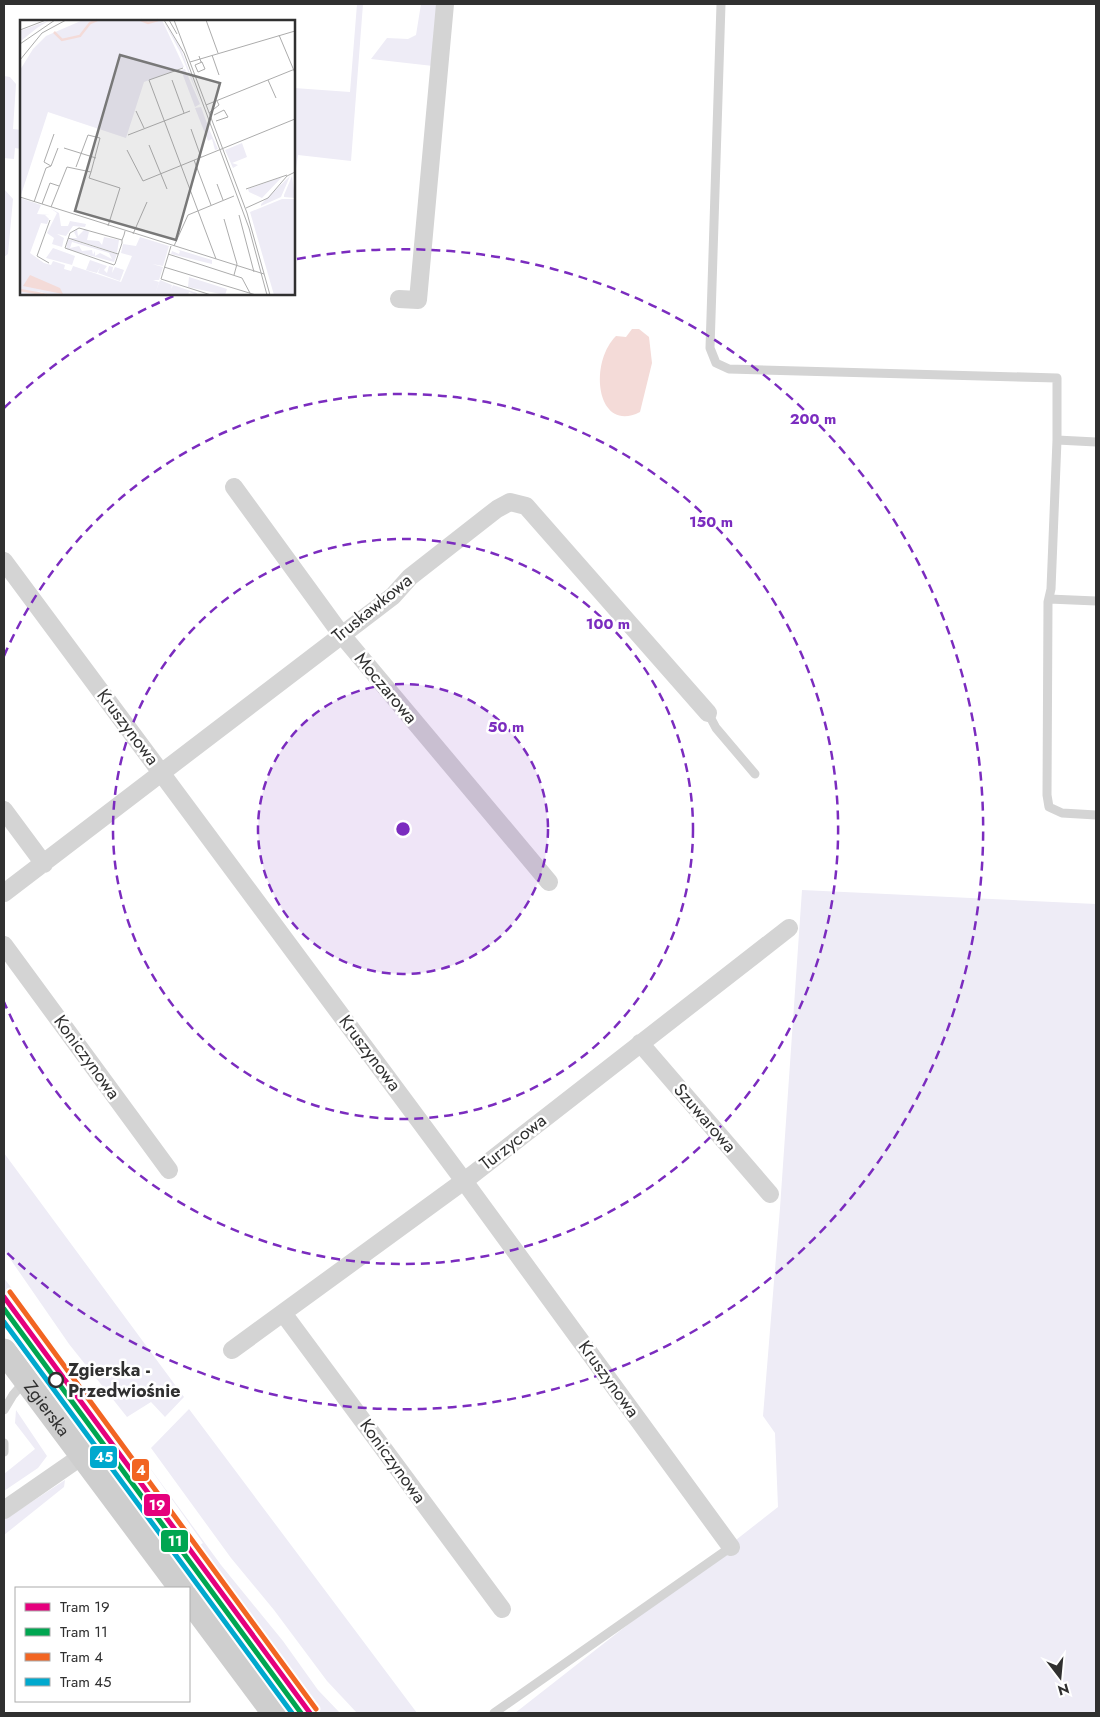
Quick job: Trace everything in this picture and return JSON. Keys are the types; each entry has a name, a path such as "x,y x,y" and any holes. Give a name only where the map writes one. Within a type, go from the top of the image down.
{"main road":[{"name":"Zgierska","path":"5,1355 26,1380 180,1587"},
{"path":"190,1600 274,1713"}],"street":[{"path":"399,299 418,300 446,4"},
{"name":"Moczarowa","path":"234,487 341,634 549,882"},
{"name":"Truskawkowa","path":"4,893 393,596 410,577 497,508 510,502 526,506 708,713"},
{"name":"Kruszynowa","path":"4,561 464,1181 731,1547"},
{"path":"4,810 44,864"},
{"name":"Turzycowa","path":"232,1350 464,1181 789,928"},
{"name":"Koniczynowa","path":"4,945 170,1170"},
{"name":"Szuwarowa","path":"640,1043 770,1194"},
{"name":"Koniczynowa","path":"283,1313 502,1609"},
{"path":"4,1510 82,1456"}],"lane":[{"path":"721,4 710,348 716,363 729,369 1057,378 1057,440 1049,599 1047,735 1049,807 1062,813 1096,815"},
{"path":"1057,440 1096,442"},
{"path":"1049,599 1096,600"},
{"path":"708,713 716,728 755,774"},
{"path":"4,1410 12,1395 26,1380"},
{"path":"4,1443 4,1452"},
{"path":"494,1713 731,1547"}],"shaded area":[{"path":"357,4 363,4 351,161 298,155 295,175 295,88 350,92"},
{"path":"421,4 439,4 433,66 371,59 387,38 408,39 416,35"},
{"path":"4,76 10,77 16,84 13,129 20,130 20,149 15,148 14,159 4,158"},
{"path":"4,189 13,199 8,254 4,257"},
{"path":"632,329 639,329 649,337 652,363 640,412 625,416 614,413 606,405 601,393 600,378 607,348 616,336 626,337"},
{"path":"802,890 1096,904 1096,1713 515,1713 778,1507 775,1433 763,1416 780,1208"},
{"path":"4,1153 184,1397 165,1417 151,1402 127,1417 69,1344 4,1250"},
{"path":"4,1278 96,1402 91,1406 4,1291"},
{"path":"189,1409 417,1713 357,1713 327,1681 274,1610 231,1558 151,1448"},
{"path":"16,1410 47,1456 38,1468 4,1491 4,1474 35,1449 15,1423"},
{"path":"100,1414 110,1428 93,1439 84,1438 78,1429"},
{"path":"142,1457 221,1565 283,1641 318,1690 340,1713 316,1713 194,1549 203,1543"},
{"path":"65,1480 64,1487 4,1535 4,1520"}],"tram line":[{"name":"4","path":"10,1292 316,1709"},
{"name":"19","path":"4,1297 310,1713"},
{"name":"11","path":"4,1309 301,1713"},
{"name":"45","path":"4,1322 292,1713"}],"place":[{"name":"Zgierska - Przedwiośnie","path":"56,1380"}]}
